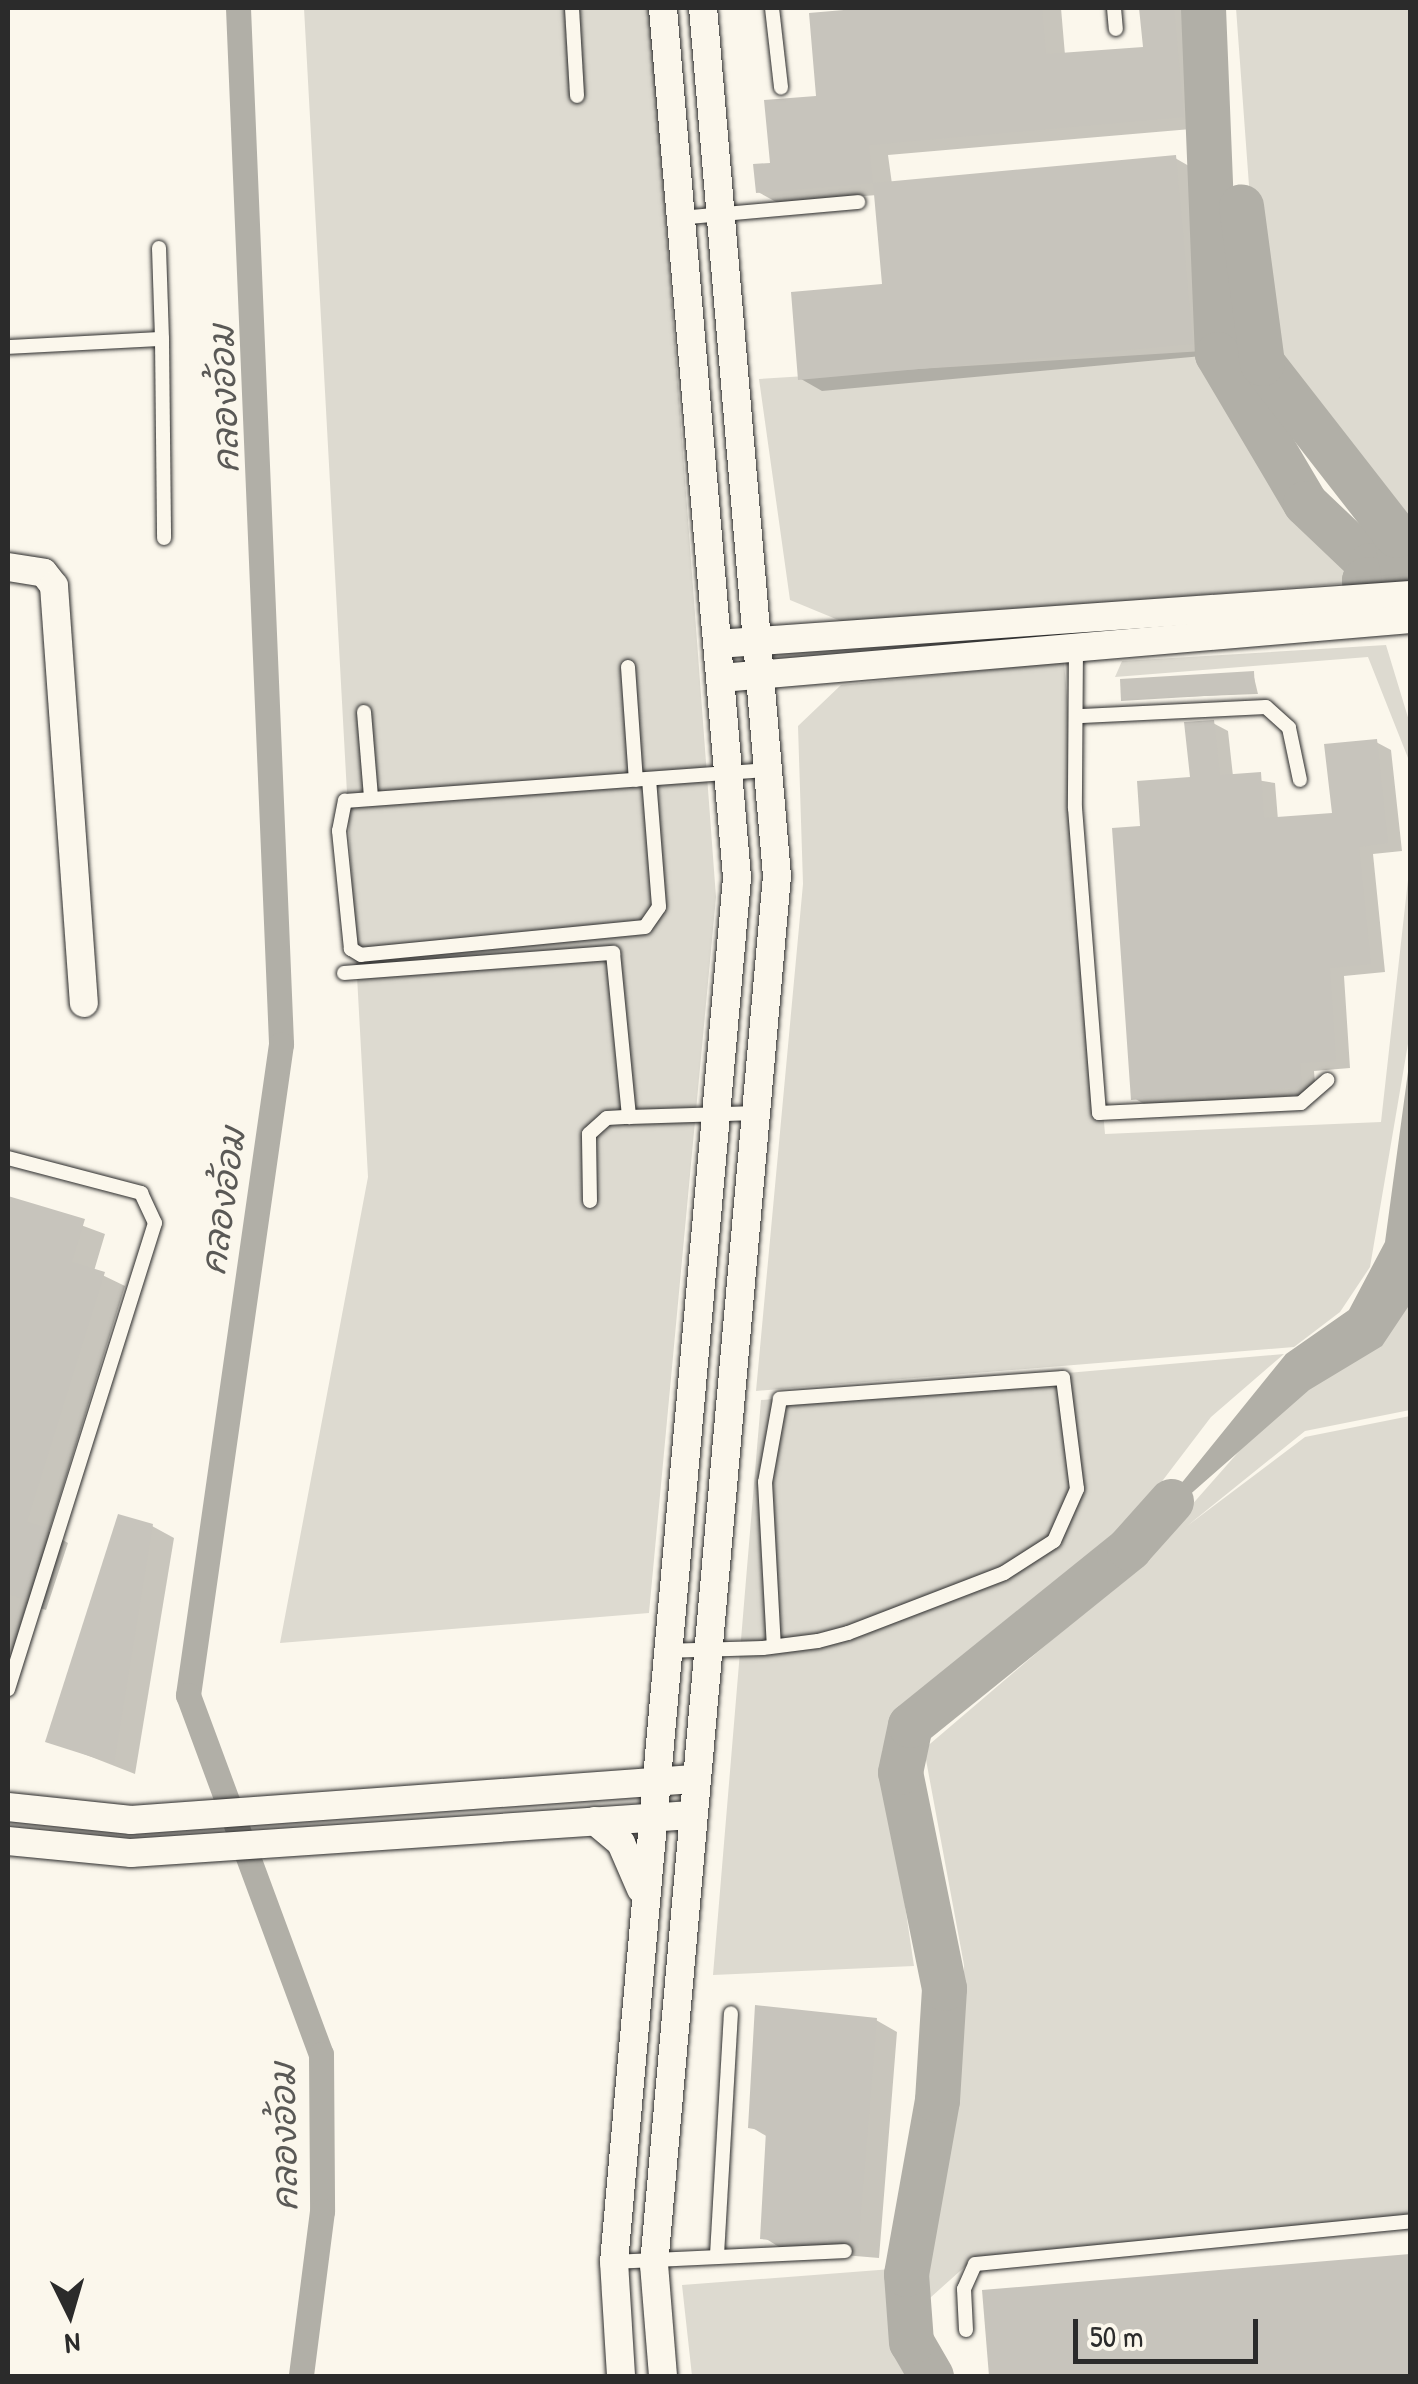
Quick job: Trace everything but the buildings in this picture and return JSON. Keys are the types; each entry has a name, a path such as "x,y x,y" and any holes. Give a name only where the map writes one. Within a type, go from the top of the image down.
{"street":[{"path":"621,2376 614,2262 663,1651 737,877 662,8"},
{"path":"662,2376 654,2265 703,1650 778,876 703,8"},
{"path":"8,567 44,573 54,586 84,1003"},
{"path":"1346,612 1410,594"},
{"path":"721,678 1075,634 1346,612 1410,619"},
{"path":"717,644 1075,634"},
{"path":"592,1788 631,1769 658,1725"},
{"path":"8,1807 130,1820 694,1778"},
{"path":"8,1841 131,1852 692,1815"},
{"path":"595,1821 621,1843 644,1900"}],"lane":[{"path":"572,8 577,96"},
{"path":"772,8 781,87"},
{"path":"1114,8 1116,29"},
{"path":"678,218 858,202"},
{"path":"159,248 164,538"},
{"path":"8,347 162,339"},
{"path":"1075,634 1082,716 1075,808 1100,1113 1301,1103 1327,1080"},
{"path":"628,667 643,779 659,907 644,928 362,955 346,933 339,831 345,801 371,798 643,779 729,774 769,770"},
{"path":"1082,716 1266,707 1289,728 1300,780"},
{"path":"364,712 371,798"},
{"path":"344,973 613,953 629,1116"},
{"path":"590,1200 589,1134 607,1118 756,1113"},
{"path":"8,1158 132,1189 154,1208 156,1223 8,1689"},
{"path":"663,1651 774,1646 894,1618 1004,1574 1054,1540 1078,1488 1063,1378 780,1399 765,1482 774,1646"},
{"path":"717,2256 731,2013"},
{"path":"966,2330 964,2289 975,2264 1410,2221"},
{"path":"614,2262 654,2265 717,2256 845,2251"}],"shaded area":[{"path":"304,8 650,8 716,897 649,1613 280,1643 368,1177"},
{"path":"1236,8 1410,8 1410,577 1396,535 1262,363"},
{"path":"1203,351 1288,464 1305,504 1366,562 1361,582 848,624 790,600 759,379"},
{"path":"1386,645 1410,724 1410,763 1368,657 1115,677 1122,661"},
{"path":"1064,662 1105,1134 1381,1122 1410,862 1410,1032 1370,1267 1340,1312 1294,1347 756,1391 803,884 798,726 841,685"},
{"path":"1410,1057 1410,1304 1382,1346 1309,1390 1129,1548 1286,1354 1349,1310 1385,1242"},
{"path":"1410,1302 1410,1410 1305,1431 1187,1526 1305,1437 1410,1416 1410,2215 969,2263 921,2306 962,2054 964,1965 924,1749 1137,1567 1249,1440"},
{"path":"1284,1354 1211,1417 1112,1547 911,1697 882,1751 914,1966 713,1975 761,1400"},
{"path":"892,2269 896,2359 906,2376 692,2376 682,2285"}],"waterway":[{"name":"คลองอ้อม","path":"238,8 281,1044 188,1695 321,2054 322,2211 301,2376"},
{"path":"1203,8 1217,354 1305,503 1370,565 1364,580 1404,578 1396,535 1262,363 1241,206"},
{"path":"931,2376 911,2342 906,2274 937,2100 944,1988 900,1772 910,1725 1129,1548 1171,1501"}]}
